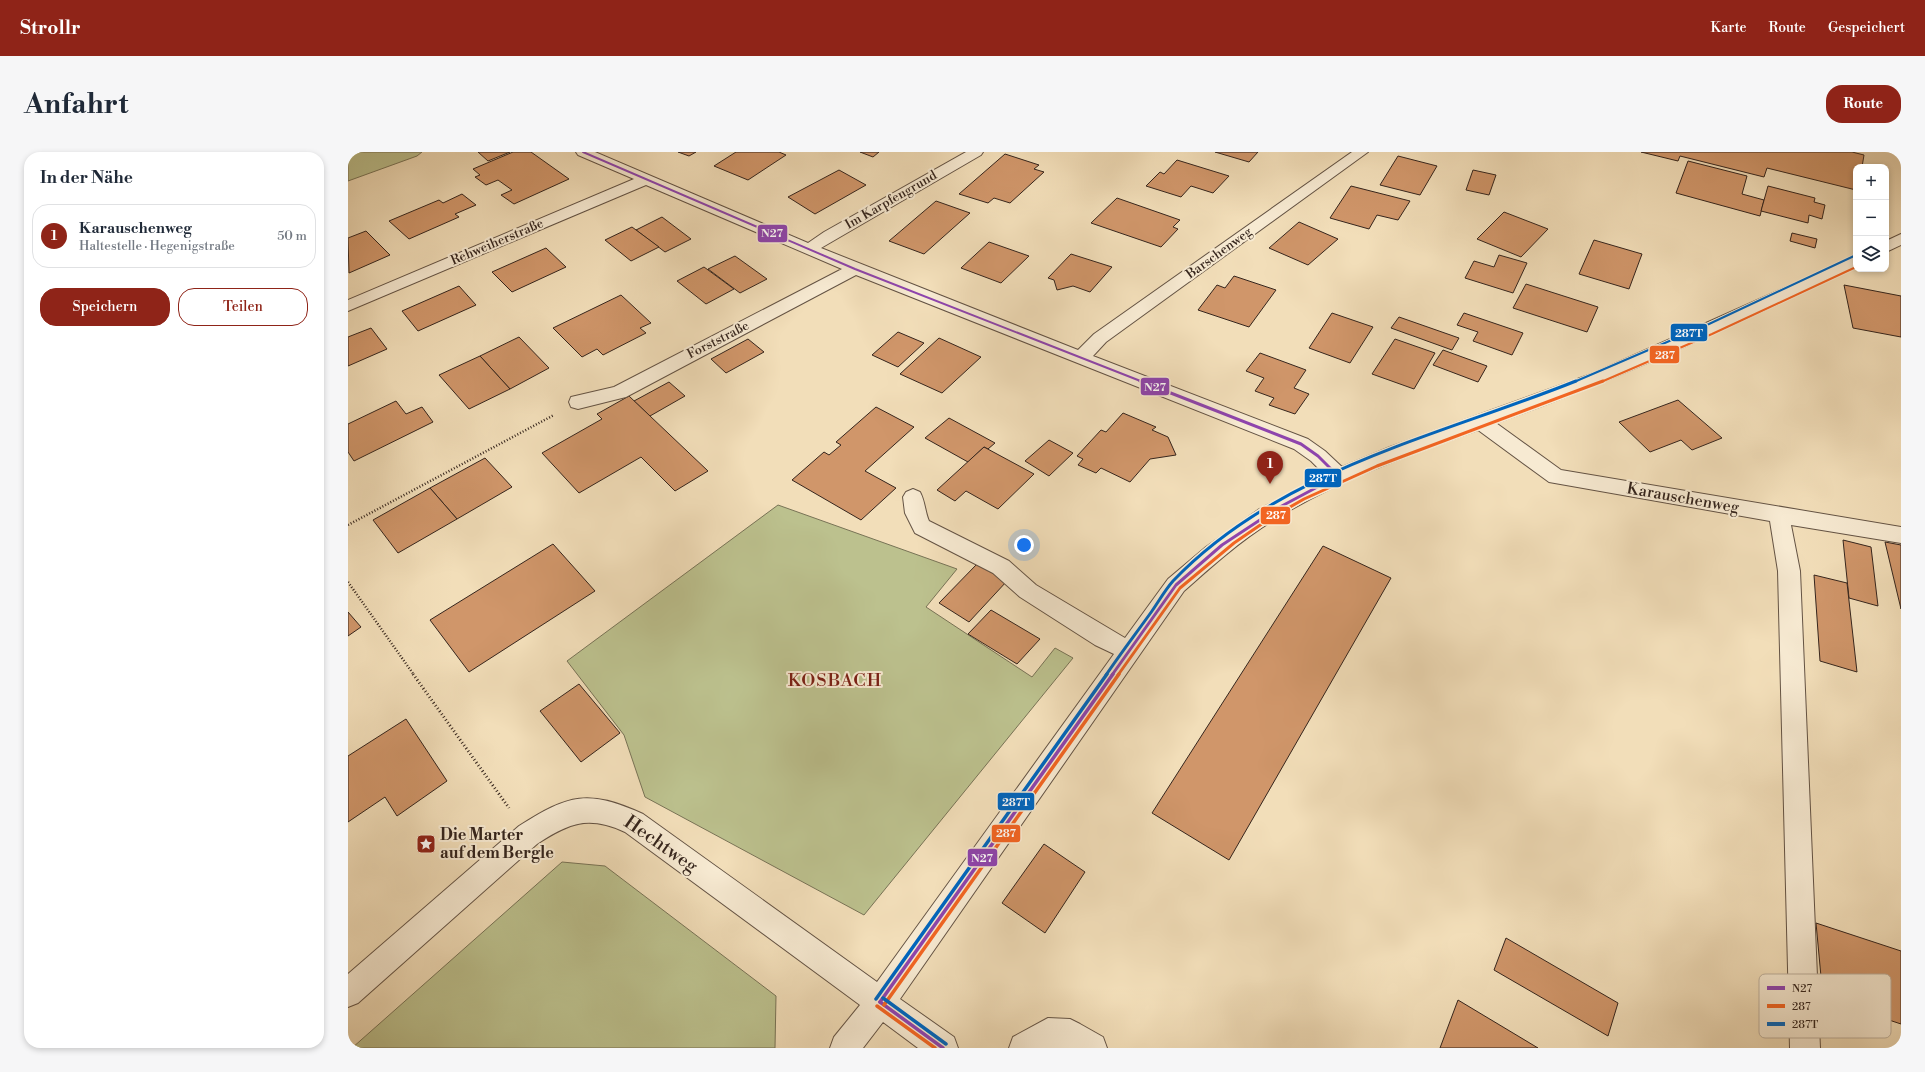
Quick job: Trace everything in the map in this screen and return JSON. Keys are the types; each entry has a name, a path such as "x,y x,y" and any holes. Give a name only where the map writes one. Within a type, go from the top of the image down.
{"street":[{"path":"583,152 808,250 1301,444 1318,456 1338,476"},
{"name":"Im Karpfengrund","path":"808,250 830,235 976,152"},
{"name":"Barschenweg","path":"1080,358 1100,338 1360,152"},
{"name":"Rehweiherstraße","path":"348,306 647,179"},
{"path":"1889,245 1901,239"},
{"path":"845,1048 880,1002 1176,585 1222,545 1278,508 1338,476 1600,377 1724,323 1853,262"},
{"name":"Forststraße","path":"578,402 619,392 855,269"},
{"name":"Karauschenweg","path":"1481,422 1556,477 1901,535"},
{"path":"913,497 915,513 922,527 1001,567 1028,591 1103,638 1129,651"},
{"path":"1779,514 1789,571 1803,974"},
{"name":"Hechtweg","path":"348,993 528,835 546,823 571,812 595,808 615,813 634,823 943,1048"},
{"path":"1024,1048 1048,1033 1070,1034 1092,1048"},
{"path":"1805,1038 1805,1048"}],"path":[{"path":"348,525 578,402"},
{"path":"348,582 528,835"}],"green space":[{"path":"348,152 422,152 417,156 348,181"},
{"path":"778,505 957,569 926,607 1032,677 1055,648 1073,658 864,915 645,797 624,735 567,661"},
{"path":"562,862 605,866 776,996 775,1048 352,1048"}],"building":[{"path":"478,152 510,152 488,161"},
{"path":"513,152 531,152 569,179 514,204 501,195 512,190 498,180 486,185 475,177 480,175 473,169"},
{"path":"678,152 696,152 689,156"},
{"path":"736,152 779,152 786,155 748,180 714,166"},
{"path":"860,152 879,152 873,157"},
{"path":"1215,152 1258,152 1249,162"},
{"path":"1641,152 1852,152 1864,155 1862,164 1853,164 1853,189 1767,168 1764,177 1680,156 1678,161"},
{"path":"1005,154 1039,165 1034,169 1044,172 1010,203 994,198 988,203 959,194"},
{"path":"1398,156 1437,166 1420,195 1380,185"},
{"path":"1177,160 1229,176 1213,193 1191,186 1181,197 1146,186 1160,172 1164,174"},
{"path":"1688,161 1747,176 1742,194 1764,200 1760,216 1676,193"},
{"path":"839,170 866,185 815,214 788,197"},
{"path":"1473,170 1496,175 1489,195 1466,190"},
{"path":"1351,186 1410,201 1398,220 1377,215 1369,229 1330,218"},
{"path":"1768,186 1815,198 1814,202 1825,205 1822,219 1809,215 1808,223 1761,211"},
{"path":"462,194 476,205 455,214 459,217 409,239 389,221 439,200 443,203"},
{"path":"1117,198 1180,220 1173,227 1178,229 1161,247 1091,223"},
{"path":"936,201 970,213 924,254 889,241"},
{"path":"1504,212 1548,229 1521,257 1477,239"},
{"path":"662,217 691,239 665,252 636,230"},
{"path":"1299,222 1338,239 1308,265 1269,248"},
{"path":"632,227 659,247 631,261 605,240"},
{"path":"366,231 390,255 349,273 348,238"},
{"path":"1792,233 1817,239 1815,248 1790,241"},
{"path":"1594,240 1642,254 1629,289 1579,274"},
{"path":"989,242 1029,256 1001,283 961,268"},
{"path":"546,248 566,267 512,292 492,272"},
{"path":"1071,254 1112,267 1090,292 1073,286 1057,290 1054,280 1048,278"},
{"path":"1499,255 1527,263 1513,293 1465,278 1474,261 1494,267"},
{"path":"735,256 767,279 740,293 708,269"},
{"path":"704,267 734,289 706,304 677,281"},
{"path":"1234,276 1276,290 1249,327 1198,310 1217,285 1225,288"},
{"path":"1526,284 1598,307 1587,332 1513,308"},
{"path":"1844,285 1901,296 1901,337 1853,328"},
{"path":"459,286 476,305 418,331 402,311"},
{"path":"621,295 651,323 640,328 646,333 603,355 597,349 582,357 553,328"},
{"path":"1332,313 1373,327 1350,363 1309,348"},
{"path":"1464,313 1523,333 1512,355 1473,341 1478,332 1457,325"},
{"path":"1399,317 1459,338 1452,350 1391,328"},
{"path":"371,328 387,349 348,366 348,337"},
{"path":"898,332 924,343 898,367 872,355"},
{"path":"519,337 549,368 510,389 480,356"},
{"path":"939,338 981,357 942,393 900,374"},
{"path":"748,339 764,352 726,373 711,359"},
{"path":"1395,339 1435,353 1414,389 1372,374"},
{"path":"1443,350 1487,366 1478,382 1433,365"},
{"path":"1260,353 1306,370 1294,388 1309,394 1295,414 1269,405 1274,398 1255,391 1264,378 1246,371"},
{"path":"480,356 510,389 469,409 439,375"},
{"path":"669,382 685,396 650,416 634,401"},
{"path":"629,396 708,471 675,491 641,457 579,493 542,453 602,419 597,414"},
{"path":"1678,400 1722,438 1692,450 1681,440 1650,452 1619,422"},
{"path":"396,401 406,414 422,407 433,422 354,461 348,452 348,424"},
{"path":"876,407 914,427 865,471 896,488 861,520 792,480 824,452 829,455 841,445 836,442"},
{"path":"1123,413 1156,427 1152,430 1168,437 1176,455 1150,459 1130,482 1101,468 1096,473 1078,465 1083,459 1077,456 1101,430 1106,432"},
{"path":"949,418 995,443 988,449 984,447 968,462 925,438"},
{"path":"1049,440 1073,453 1049,476 1025,461"},
{"path":"984,447 1034,474 998,509 966,491 955,501 937,490"},
{"path":"485,458 512,487 457,519 430,488"},
{"path":"430,488 457,519 398,553 373,520"},
{"path":"1843,540 1871,547 1878,606 1849,598"},
{"path":"1885,542 1901,545 1901,609"},
{"path":"553,544 595,591 469,672 430,620"},
{"path":"1323,546 1391,578 1229,860 1152,813"},
{"path":"977,564 1007,581 969,622 939,603"},
{"path":"1814,575 1847,583 1857,672 1820,661"},
{"path":"991,610 1040,639 1017,664 968,634"},
{"path":"348,612 361,627 348,636"},
{"path":"579,684 620,733 581,762 540,711"},
{"path":"406,719 447,781 397,816 385,797 348,822 348,756"},
{"path":"1044,844 1085,872 1045,933 1002,903"},
{"path":"1816,923 1901,951 1901,1024 1891,1021 1891,974 1821,974"},
{"path":"1506,938 1618,1003 1608,1036 1494,970"},
{"path":"1458,1000 1538,1048 1440,1048"}],"transit line":[{"name":"N27","path":"583,152 855,269 1301,444 1318,456 1338,476"},
{"name":"287T","path":"876,999 1172,582 1204,553 1227,535 1262,511 1333,473 1408,442 1561,387 1635,357 1853,256"},
{"name":"287","path":"884,1005 1180,588 1234,543 1269,519 1304,499 1340,482 1414,451 1566,396 1603,381 1712,334 1853,268"},
{"name":"N27","path":"880,1002 1176,585 1222,545 1278,508 1338,476"},
{"name":"287T","path":"883,998 946,1044"},
{"name":"N27","path":"880,1002 943,1048"},
{"name":"287","path":"877,1006 935,1048"}],"place":[{"name":"Karauschenweg","path":"1270,484"},
{"name":"Die Marter auf dem Bergle","path":"426,844"}],"district":[{"name":"KOSBACH","path":"835,680"}]}
